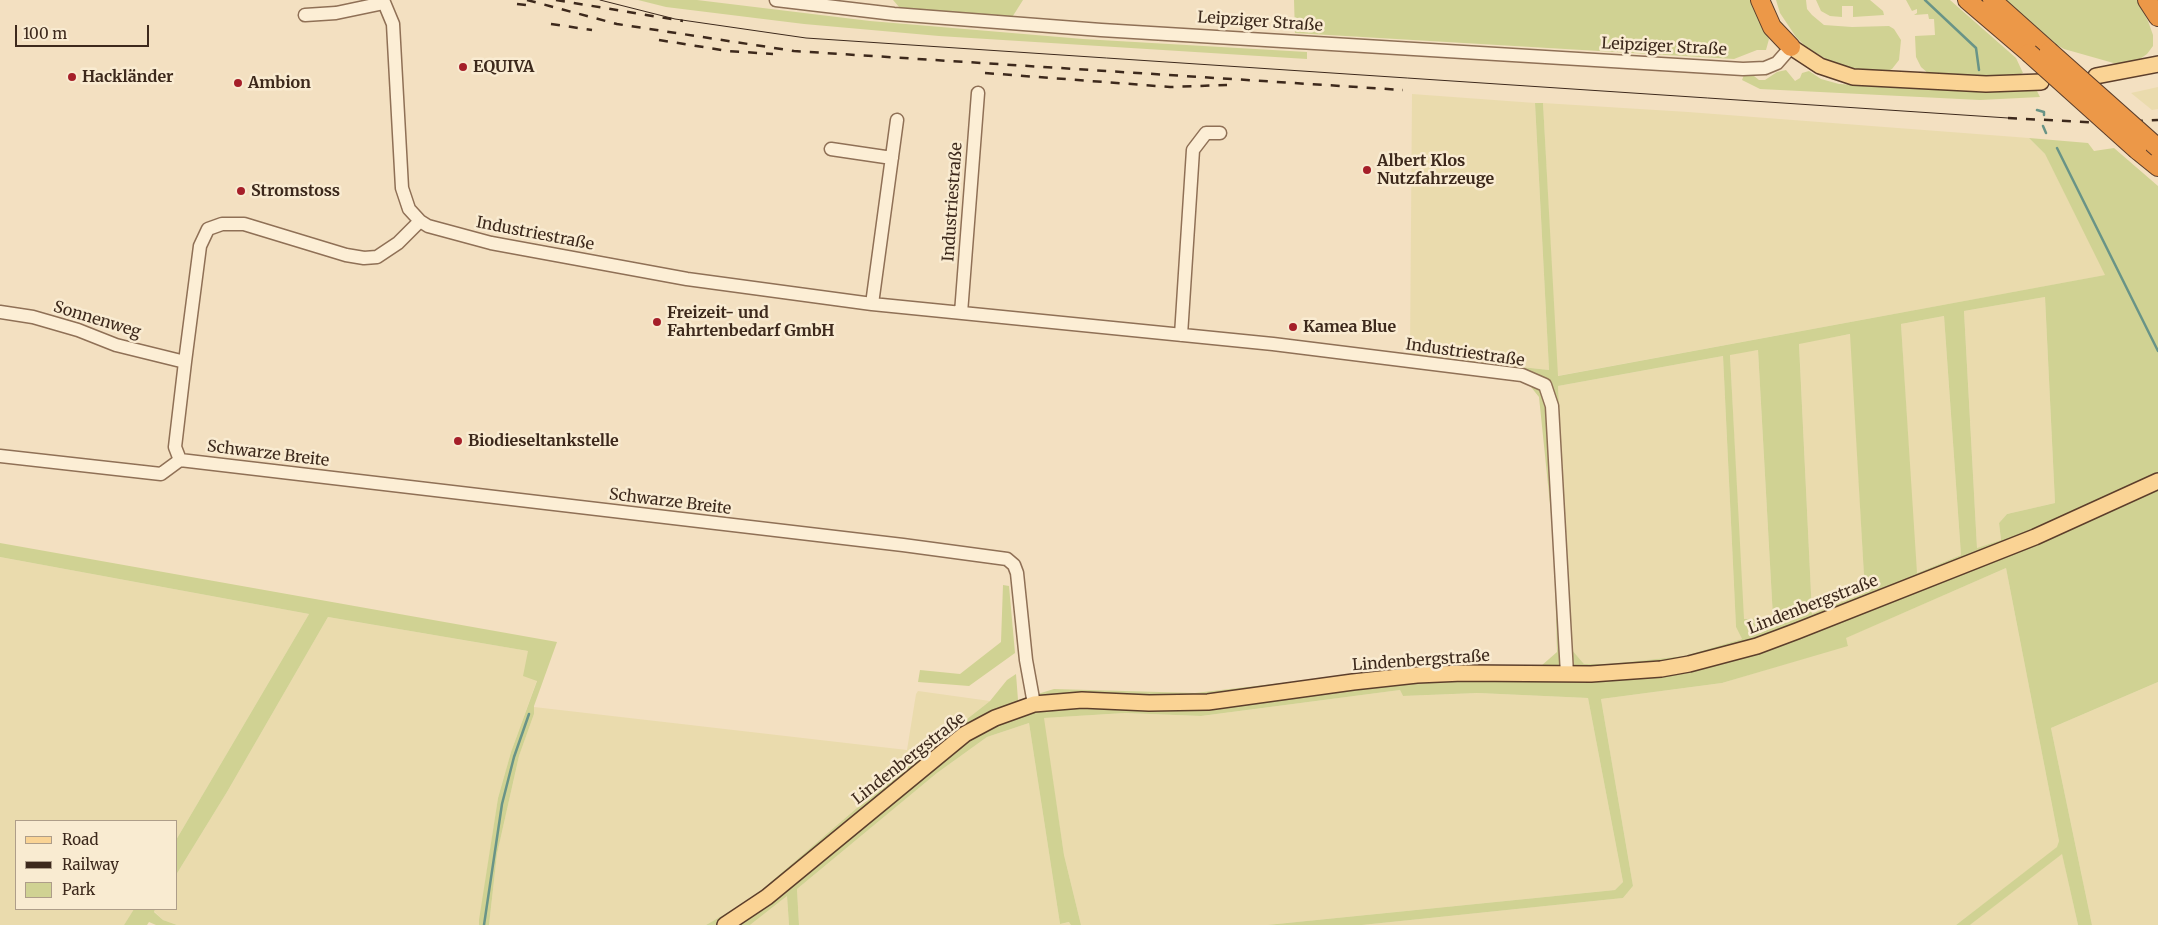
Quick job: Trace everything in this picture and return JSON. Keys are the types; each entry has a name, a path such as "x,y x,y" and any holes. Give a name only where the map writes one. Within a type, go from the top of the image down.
{"highway":[{"path":"1760,0 1772,26 1791,47"},
{"path":"1767,0 1774,19 1791,47"},
{"path":"1968,0 2158,167"},
{"path":"1992,0 2158,148"}],"main road":[{"path":"1791,47 1820,66 1853,77 1986,84 2041,82"},
{"path":"2096,76 2158,64"},
{"name":"Lindenbergstraße","path":"725,925 767,897 965,734 995,718 1034,704 1082,700 1149,703 1208,702 1417,675 1463,673 1591,674 1661,669 1716,658 1757,646 2026,540 2158,481"}],"street":[{"name":"Leipziger Straße","path":"776,0 894,14 1101,30 1743,69 1758,69 1770,66 1782,60 1791,47"},
{"path":"0,456 161,474 180,460 175,448 185,362 200,246 208,229 222,224 244,224 346,256 364,258 377,257 398,243 420,221 409,209 402,188 394,24 383,1 336,13 304,15"},
{"name":"Industriestraße","path":"962,313 978,92"},
{"path":"872,304 897,120"},
{"path":"1180,335 1193,150 1206,133 1220,133"},
{"path":"831,149 892,158"},
{"name":"Industriestraße","path":"420,221 428,226 452,234 491,243 649,272 872,304 1283,345 1522,375 1544,385 1552,406 1567,674"},
{"name":"Sonnenweg","path":"0,312 32,317 78,330 116,345 185,362"},
{"name":"Schwarze Breite","path":"180,460 922,547 1007,559 1014,565 1017,573 1026,660 1034,704"}],"shaded area":[{"path":"2158,87 2158,109 2152,110 2131,93"},
{"path":"1412,94 1535,103 1549,370 1410,355"},
{"path":"1543,103 2029,138 2045,154 2106,275 1557,376"},
{"path":"2045,297 2055,503 2007,514 1999,523 2001,540 1977,548 1964,311"},
{"path":"1944,316 1961,555 1916,573 1901,324"},
{"path":"1851,334 1865,594 1812,615 1799,343"},
{"path":"1758,350 1773,618 1743,619 1730,354"},
{"path":"1723,356 1736,627 1742,639 1684,656 1609,664 1584,664 1572,650 1558,386"},
{"path":"0,557 309,614 178,837 178,820 15,820 15,910 133,910 124,925 0,925"},
{"path":"2006,568 2059,841 2058,847 1956,925 1362,925 1623,898 1633,886 1601,699 1722,683 1848,645 1845,638"},
{"path":"328,617 528,651 537,680 511,752 498,798 479,925 177,925 163,920 154,910 178,910 178,872 227,792"},
{"path":"2158,682 2158,925 2092,925 2051,728"},
{"path":"1400,690 1403,696 1478,693 1588,698 1623,882 1615,890 1267,925 1081,925 1064,855 1043,718 1125,713 1201,716"},
{"path":"918,691 990,701 893,777 751,899 706,925 489,925 497,854 519,756 534,714 534,707 907,750"},
{"path":"1029,723 1060,924 1070,922 1071,925 799,925 797,889 937,773 987,737"},
{"path":"2062,853 2078,925 1970,925"},
{"path":"787,896 789,925 750,925"}],"green space":[{"path":"638,0 697,0 870,21 1083,39 1307,52 1307,59 939,36 804,24 666,7"},
{"path":"893,0 1023,0 1011,19 900,8"},
{"path":"1294,0 1751,0 1769,39 1766,50 1757,50 1734,59 1295,33"},
{"path":"1776,0 1806,0 1807,9 1824,25 1852,27 1889,26 1894,29 1901,40 1899,60 1892,69 1886,72 1863,71 1831,62 1806,47 1796,37 1780,13"},
{"path":"1816,0 1870,0 1883,11 1884,15 1853,17 1853,6 1842,6 1842,17 1830,16 1821,11"},
{"path":"1906,0 1950,0 2016,58 2023,73 2014,77 1929,74 1921,67 1916,57 1915,36 1935,35 1934,19 1929,19 1928,14 1914,15 1917,13 1917,9 1912,11"},
{"path":"2006,0 2137,0 2153,35 2153,46 2147,54 2137,61 2117,64 2064,49"},
{"path":"1786,70 1795,81 1800,78 1802,73 1809,71 1821,79 1839,84 1964,91 2037,91 2040,97 1980,100 1760,89 1742,80 1744,75 1748,75 1754,76 1759,80 1765,80 1777,72"},
{"path":"1535,103 1543,103 1558,376 2105,275 2045,154 2029,138 2088,143 2094,151 2114,148 2158,186 2158,682 2051,728 2092,925 2078,925 2062,854 1970,925 1956,925 2057,847 2059,841 2006,568 1846,638 1848,646 1722,683 1601,699 1633,886 1623,898 1362,925 1267,925 1615,890 1623,882 1588,698 1478,693 1403,696 1400,690 1201,716 1125,713 1044,718 1064,855 1081,925 1071,925 1069,922 1060,924 1029,723 987,737 937,773 797,889 799,925 789,925 787,896 750,925 706,925 751,899 893,777 990,701 1007,680 1016,674 1018,700 1054,689 1195,693 1403,669 1462,666 1541,666 1557,652 1554,543 1539,397 1527,382 1410,366 1410,355 1549,370","holes":["2045,297 2055,503 2007,514 1999,523 2001,540 1977,548 1964,311","1944,316 1961,555 1917,573 1901,324","1850,334 1865,593 1812,614 1799,344","1758,350 1773,618 1744,619 1730,355","1723,356 1736,627 1742,639 1684,656 1609,664 1584,664 1572,650 1558,386"]},
{"path":"0,543 557,642 534,706 534,714 519,756 497,854 489,925 479,925 479,920 498,798 511,752 537,681 523,676 528,651 328,617 227,792 178,872 178,837 309,614 0,557"},
{"path":"1003,585 1009,586 1015,653 969,686 918,682 920,670 960,674 1001,642"},
{"path":"133,910 155,910 154,912 163,920 177,925 156,925 149,922 147,925 124,925"}],"waterway":[{"path":"1925,0 1976,48 1979,70"},
{"path":"2037,110 2044,112 2044,115"},
{"path":"2043,126 2046,133"},
{"path":"2057,148 2158,351"},
{"path":"484,925 502,804 514,757 529,714"}],"tram line":[{"path":"600,0 675,19 806,38 2008,118"}],"railway":[{"path":"527,0 617,24 794,51 1403,90"},
{"path":"556,0 683,21"},
{"path":"517,4 534,6"},
{"path":"551,24 592,30"},
{"path":"659,40 728,51 773,54"},
{"path":"985,73 1170,87 1227,85"},
{"path":"2008,118 2104,123 2158,120"}],"place":[{"name":"EQUIVA","path":"463,67"},
{"name":"Hackländer","path":"72,77"},
{"name":"Ambion","path":"238,83"},
{"name":"Albert Klos Nutzfahrzeuge","path":"1367,170"},
{"name":"Stromstoss","path":"241,191"},
{"name":"Freizeit- und Fahrtenbedarf GmbH","path":"657,322"},
{"name":"Kamea Blue","path":"1293,327"},
{"name":"Biodieseltankstelle","path":"458,441"}]}
